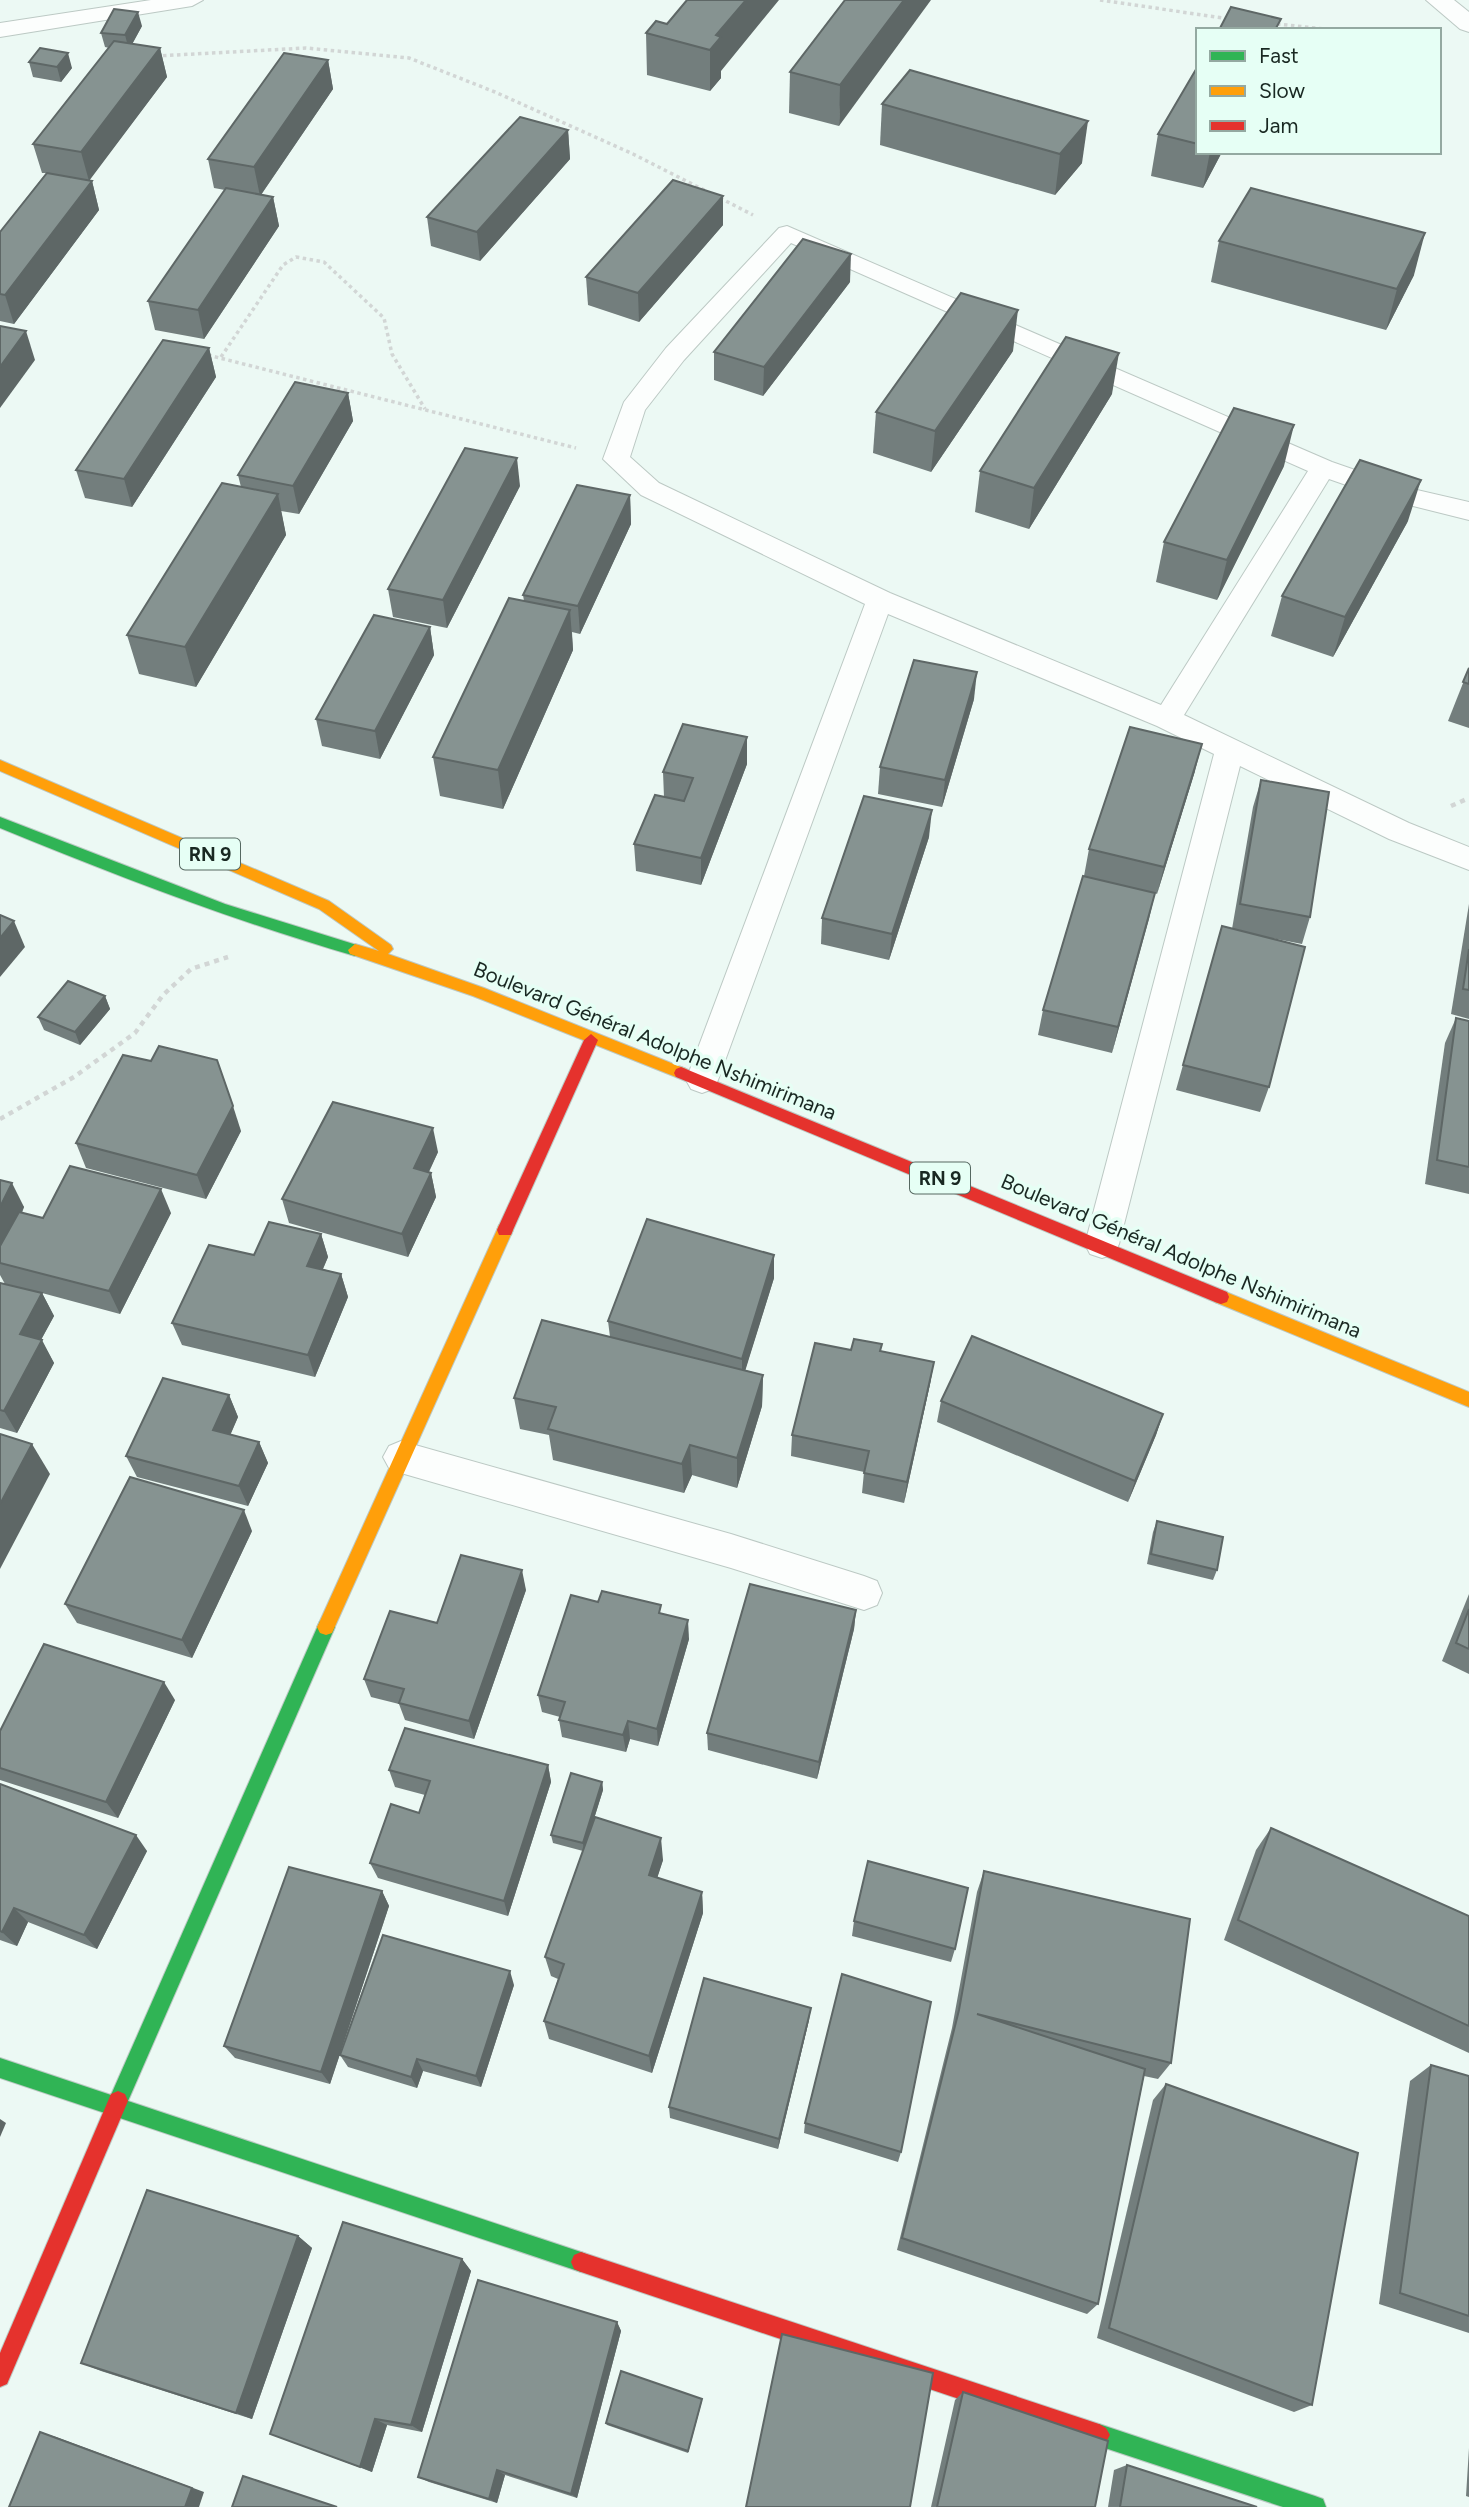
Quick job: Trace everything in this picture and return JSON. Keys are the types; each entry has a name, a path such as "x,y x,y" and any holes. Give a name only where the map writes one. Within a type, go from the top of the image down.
{"street":[{"path":"1438,0 1469,24"},
{"name":"Boulevard Général Adolphe Nshimirimana","path":"0,765 324,905 407,964"},
{"name":"Boulevard Général Adolphe Nshimirimana","path":"0,822 123,873 295,934 407,964 591,1040 702,1080 1102,1244 1469,1400"},
{"path":"0,2377 113,2108 401,1457 591,1040"},
{"path":"0,2068 113,2108 1315,2507"}],"lane":[{"path":"0,30 192,0"},
{"path":"1469,511 1398,494 1323,468 787,233 675,354 633,408 616,459 650,489 880,600 1167,719 1399,831 1469,859"},
{"path":"1167,719 1323,468"},
{"path":"702,1080 880,600"},
{"path":"1102,1244 1230,749"},
{"path":"401,1457 731,1551 864,1593"}],"path":[{"path":"1100,0 1240,20"},
{"path":"1267,23 1315,28"},
{"path":"154,56 306,48 409,58 633,153 787,233"},
{"path":"221,357 282,265 296,257 324,262 384,318 392,354 425,409"},
{"path":"200,353 616,459"},
{"path":"0,1119 74,1077 135,1033 163,995 191,969 295,934"}],"building":[{"path":"687,0 746,0 716,35 721,37 710,50 646,33 656,21 667,24"},
{"path":"845,0 904,0 840,85 790,72"},
{"path":"1231,7 1281,19 1276,28 1220,28"},
{"path":"114,9 138,12 125,35 101,33"},
{"path":"114,41 160,48 81,152 33,144"},
{"path":"40,48 68,53 57,67 29,62"},
{"path":"284,53 328,60 254,167 208,159"},
{"path":"1196,69 1196,144 1158,134"},
{"path":"910,70 1088,121 1060,154 882,104"},
{"path":"520,117 568,130 477,232 427,217"},
{"path":"47,173 92,181 5,295 0,294 0,232"},
{"path":"673,180 723,196 638,293 586,277"},
{"path":"226,188 273,197 198,310 148,301"},
{"path":"1251,188 1425,233 1397,289 1219,241"},
{"path":"803,239 851,254 764,367 714,352"},
{"path":"961,293 1018,310 935,431 876,412"},
{"path":"0,326 26,331 0,367"},
{"path":"1066,337 1119,353 1034,488 980,471"},
{"path":"163,340 209,348 124,479 76,470"},
{"path":"295,382 348,393 293,486 238,475"},
{"path":"1234,408 1294,425 1227,560 1164,542"},
{"path":"465,448 517,458 443,600 388,589"},
{"path":"1360,460 1421,480 1345,617 1282,596"},
{"path":"222,483 278,494 185,647 127,635"},
{"path":"577,485 630,495 578,606 523,595"},
{"path":"509,598 570,610 498,770 433,757"},
{"path":"374,615 430,627 375,731 316,719"},
{"path":"914,660 977,672 945,780 880,767"},
{"path":"1469,668 1469,684 1463,682"},
{"path":"683,724 747,737 701,858 634,844 655,795 684,801 693,778 663,772"},
{"path":"1130,727 1202,744 1164,867 1089,849"},
{"path":"1261,780 1329,792 1310,917 1240,904"},
{"path":"864,796 932,810 892,934 822,918"},
{"path":"1083,876 1155,893 1118,1027 1043,1010"},
{"path":"0,915 14,921 0,938"},
{"path":"1222,926 1305,947 1269,1087 1183,1065"},
{"path":"1469,949 1469,990 1463,989"},
{"path":"68,981 105,996 75,1032 38,1017"},
{"path":"1456,1018 1469,1021 1469,1167 1437,1160"},
{"path":"159,1046 217,1060 233,1106 197,1175 76,1143 123,1055 151,1061"},
{"path":"333,1102 433,1128 414,1168 431,1173 402,1234 282,1199"},
{"path":"70,1166 161,1189 109,1291 0,1263 0,1246 19,1212 43,1218"},
{"path":"0,1180 12,1183 0,1207"},
{"path":"647,1219 774,1255 742,1359 608,1321"},
{"path":"269,1222 321,1234 307,1266 341,1274 308,1355 172,1323 209,1245 254,1255"},
{"path":"0,1283 42,1293 20,1334 42,1340 4,1411 0,1410"},
{"path":"542,1320 763,1375 737,1458 690,1445 682,1464 548,1429 556,1407 514,1398"},
{"path":"972,1336 1163,1414 1135,1481 941,1401"},
{"path":"854,1339 882,1344 880,1351 934,1362 907,1482 864,1473 869,1451 792,1435 815,1343 851,1350"},
{"path":"163,1378 229,1395 213,1430 259,1442 239,1486 126,1456"},
{"path":"0,1434 32,1444 0,1504"},
{"path":"130,1477 244,1510 182,1640 65,1604"},
{"path":"1157,1521 1223,1537 1217,1570 1151,1554"},
{"path":"461,1555 522,1570 469,1721 399,1703 404,1689 364,1679 390,1611 437,1623"},
{"path":"750,1584 856,1610 819,1762 707,1733"},
{"path":"602,1591 661,1605 659,1613 688,1620 657,1729 628,1721 623,1735 559,1720 565,1702 538,1695 571,1595 598,1602"},
{"path":"1469,1609 1469,1649 1456,1643"},
{"path":"44,1644 164,1682 106,1802 0,1768 0,1731"},
{"path":"405,1728 548,1765 504,1901 370,1863 391,1804 419,1813 430,1781 389,1770"},
{"path":"571,1773 602,1782 583,1843 551,1835"},
{"path":"0,1784 136,1835 84,1935 14,1908 2,1932 0,1931"},
{"path":"595,1817 661,1838 649,1875 702,1892 649,2056 544,2021 564,1964 545,1957"},
{"path":"1271,1828 1469,1916 1469,2026 1238,1920"},
{"path":"868,1861 968,1888 955,1949 854,1921"},
{"path":"289,1867 382,1891 321,2072 224,2046"},
{"path":"984,1871 1190,1919 1171,2063 977,2014 1145,2069 1098,2304 902,2238 959,2010"},
{"path":"383,1935 510,1971 476,2076 417,2059 411,2077 340,2055"},
{"path":"842,1974 931,2002 901,2152 805,2123"},
{"path":"704,1978 811,2008 779,2139 669,2107"},
{"path":"1431,2065 1469,2076 1469,2316 1400,2293"},
{"path":"1166,2084 1358,2153 1312,2405 1109,2328"},
{"path":"147,2190 298,2236 236,2413 81,2363"},
{"path":"343,2222 462,2259 411,2425 375,2419 360,2467 270,2434"},
{"path":"478,2280 617,2322 571,2494 497,2470 489,2499 418,2477"},
{"path":"782,2334 933,2373 910,2507 746,2507"},
{"path":"621,2371 702,2399 688,2451 606,2423"},
{"path":"963,2392 1108,2441 1095,2507 937,2507"},
{"path":"40,2432 192,2488 185,2507 9,2507"},
{"path":"1127,2465 1257,2507 1120,2507"},
{"path":"243,2476 337,2507 232,2507"}],"traffic: fast":[{"path":"0,822 220,908 355,950"},
{"path":"118,2101 326,1627"},
{"path":"0,2068 581,2262"},
{"path":"1099,2435 1315,2507"}],"traffic: slow":[{"path":"0,765 324,905 386,949"},
{"path":"355,950 438,976 681,1073"},
{"path":"326,1627 505,1230"},
{"path":"1221,1297 1469,1400"}],"traffic: jam":[{"path":"505,1230 591,1040"},
{"path":"681,1073 1221,1297"},
{"path":"0,2377 118,2101"},
{"path":"581,2262 1099,2435"}]}
